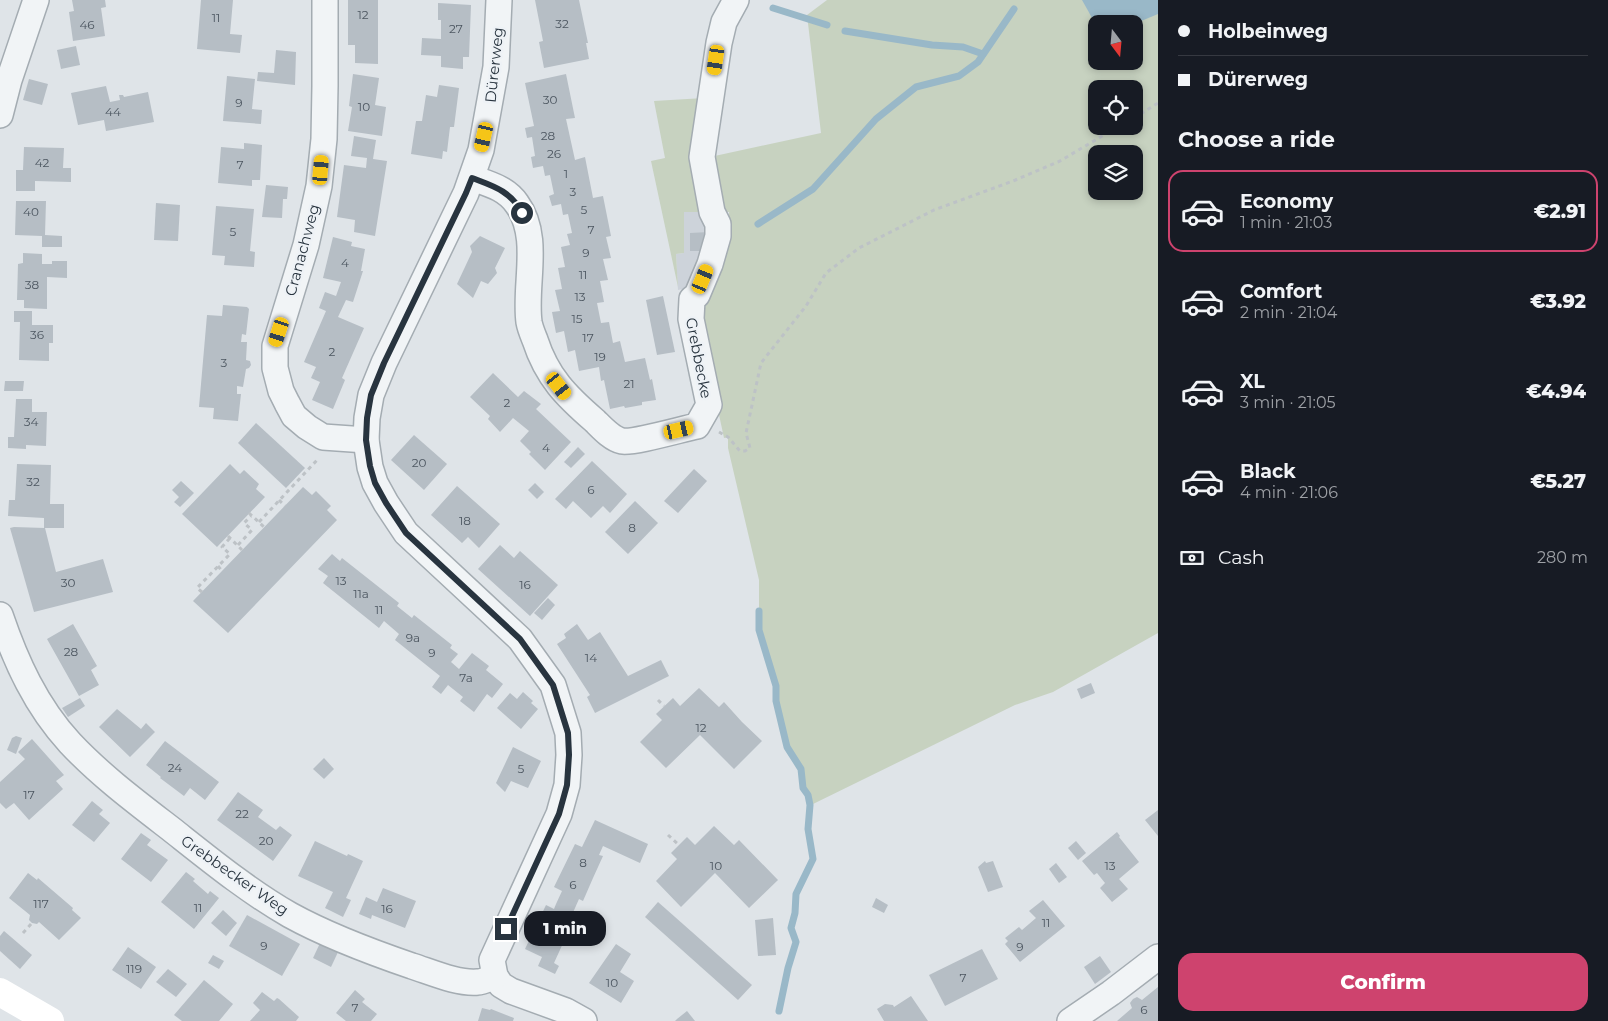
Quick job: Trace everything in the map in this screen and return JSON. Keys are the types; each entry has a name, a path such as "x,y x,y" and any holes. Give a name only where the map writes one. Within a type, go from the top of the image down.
{"main road":[{"path":"0,992 50,1021"}],"street":[{"path":"0,115 9,80 36,0"},
{"name":"Cranachweg","path":"325,0 325,104 319,186 306,244 275,346 275,368 281,391 294,416 307,427 323,437 366,440"},
{"name":"Dürerweg","path":"495,976 492,960 559,814 567,785 568,733 553,685 520,639 406,533 375,483 366,440 367,418 374,387 472,178 487,124 495,76 500,22 499,0"},
{"name":"Grebbecke","path":"472,178 498,187 509,195 518,204 526,222 530,244 529,324 550,376 568,398 608,433 622,441 641,439 697,426 708,405 690,306 715,251 718,224 712,212 702,157 719,44 724,22 736,0"},
{"name":"Grebbecker Weg","path":"0,615 14,654 32,689 42,707 70,742 90,763 143,808 226,872 290,914 380,956 467,982 479,982 495,976"},
{"path":"1070,1021 1158,957"},
{"path":"495,976 501,985 512,991 566,1011 584,1021"}],"path":[{"path":"1143,112 1158,103"},
{"path":"723,433 728,436 740,451 750,448 746,433 761,364 806,306 826,273 859,248 934,210 1013,181 1060,161 1104,135"},
{"path":"259,522 324,453"},
{"path":"279,500 285,506"},
{"path":"238,545 252,530 244,523 250,515 264,527"},
{"path":"202,592 197,588 230,554 222,546 229,537 242,550"},
{"path":"218,566 222,571"},
{"path":"658,700 664,706"},
{"path":"668,835 680,845"},
{"path":"23,933 32,923"}],"shaded area":[{"path":"684,211 702,212 709,232 692,287 678,290 676,254 684,253"}],"green space":[{"path":"827,0 1158,0 1158,633 1053,692 1015,705 811,805 810,795 804,788 803,769 789,747 777,700 778,686 763,642 759,611 759,580 728,448 728,437 724,438 697,312 729,233 729,212 721,212 710,157 821,133 807,15"},
{"path":"704,98 702,212 684,212 684,253 676,254 678,287 651,161 665,158 654,101"}],"water":[{"path":"1082,0 1158,0 1158,14 1143,20 1143,15 1090,15"}],"building":[{"path":"72,0 105,0 106,7 101,8 105,36 73,41 69,12 74,11"},
{"path":"201,0 233,0 230,34 242,35 240,53 197,49"},
{"path":"348,0 378,0 378,64 355,63 355,45 348,45"},
{"path":"535,0 579,0 588,43 586,43 589,59 544,68 539,42 543,41"},
{"path":"438,3 471,5 469,57 463,57 463,69 441,67 441,56 421,55 422,38 441,39 441,20 438,20"},
{"path":"76,46 80,65 61,69 57,50"},
{"path":"276,50 296,52 295,85 257,81 258,72 274,73"},
{"path":"353,74 379,78 375,105 386,107 382,136 348,131 352,107 349,106"},
{"path":"566,74 575,118 566,119 575,160 585,157 593,198 603,196 611,236 606,237 611,258 603,259 608,280 600,281 604,302 597,303 601,323 609,322 613,343 620,341 625,362 645,358 656,400 642,402 642,405 610,409 604,380 601,381 599,367 579,371 575,350 568,352 564,331 556,333 552,312 560,311 555,290 562,289 558,268 565,267 561,247 570,245 567,234 572,233 568,214 563,215 561,204 552,206 549,196 554,194 550,175 545,176 543,166 533,168 531,157 535,156 532,137 527,138 525,128 534,126 525,83"},
{"path":"227,76 255,79 252,109 262,110 261,124 223,121"},
{"path":"29,79 48,84 42,105 23,100"},
{"path":"439,85 459,88 454,127 450,127 447,152 443,151 442,159 411,154 416,121 422,121 426,95 437,97"},
{"path":"106,86 110,102 120,100 119,95 124,97 148,92 154,122 106,131 104,120 78,125 71,93"},
{"path":"354,136 376,140 373,159 387,161 375,236 354,232 355,220 337,217 344,165 366,168 367,158 351,156"},
{"path":"244,143 262,145 260,180 252,180 252,186 218,183 221,147 244,149"},
{"path":"24,147 64,148 63,168 71,168 71,182 35,181 35,191 16,191 16,170 23,170"},
{"path":"266,185 288,187 287,199 283,199 282,218 262,217"},
{"path":"16,201 46,201 45,235 62,236 62,247 42,247 42,236 15,235"},
{"path":"156,203 180,205 178,241 154,240"},
{"path":"216,206 254,209 250,251 255,252 254,267 224,265 225,256 212,255"},
{"path":"709,232 709,251 690,251 690,233"},
{"path":"480,236 505,248 495,268 497,273 488,284 481,281 473,298 457,284 472,252 470,246"},
{"path":"333,237 352,242 351,246 365,249 361,271 363,271 353,302 346,300 338,317 364,328 342,378 345,380 333,409 312,400 320,382 311,378 316,367 304,362 326,311 319,308 325,292 336,296 341,282 323,278"},
{"path":"23,253 42,254 42,264 52,264 52,261 67,261 67,278 47,277 47,309 24,308 24,300 17,300 18,264 23,263"},
{"path":"663,296 675,352 657,355 646,300"},
{"path":"223,305 247,307 249,309 246,335 242,334 241,342 247,342 246,360 250,361 251,365 246,369 243,387 237,386 237,394 241,394 238,421 213,419 214,408 199,407 207,315 222,316"},
{"path":"14,311 32,311 32,325 53,325 53,343 49,343 49,361 19,360 20,322 14,322"},
{"path":"493,373 518,397 524,391 541,404 536,409 571,442 545,470 529,454 531,452 520,441 529,431 513,418 500,432 488,419 490,416 470,397"},
{"path":"5,381 24,381 23,391 4,391"},
{"path":"16,399 32,399 32,412 47,412 46,446 26,445 26,449 8,448 8,437 14,437"},
{"path":"256,423 305,468 286,488 238,443"},
{"path":"414,435 447,464 424,490 391,460"},
{"path":"578,447 585,454 571,468 564,462"},
{"path":"592,461 627,494 610,513 603,506 591,518 573,501 566,509 555,499"},
{"path":"17,464 51,465 50,504 64,504 64,528 44,528 44,518 8,516 9,500 15,500"},
{"path":"230,464 240,474 244,470 259,484 256,489 265,497 217,547 182,514"},
{"path":"694,469 707,481 678,513 664,501"},
{"path":"181,481 194,493 180,507 174,502 179,497 172,490"},
{"path":"535,483 544,492 537,499 528,490"},
{"path":"457,486 500,524 479,548 468,537 462,543 431,515"},
{"path":"303,487 312,495 316,491 331,506 327,510 337,520 228,633 193,601"},
{"path":"635,501 658,523 628,554 605,532"},
{"path":"10,528 45,528 56,572 103,559 113,592 34,612"},
{"path":"500,545 514,558 520,551 558,585 530,616 478,569"},
{"path":"332,554 340,561 342,558 399,603 397,606 412,618 414,615 452,645 450,648 458,654 451,662 459,669 472,653 489,666 486,670 503,684 492,698 487,694 474,712 460,701 463,697 448,685 441,694 432,687 440,676 395,640 399,634 384,621 379,628 323,583 328,576 318,569"},
{"path":"548,598 555,605 542,620 534,613"},
{"path":"73,624 97,666 91,670 99,685 79,696 47,639"},
{"path":"577,624 588,640 600,632 628,676 661,660 669,676 595,713 587,697 590,695 557,644 566,638 564,634"},
{"path":"1091,683 1095,693 1081,699 1077,689"},
{"path":"699,688 719,707 724,702 762,741 734,769 700,735 666,768 640,742 662,720 656,714 673,698 680,706"},
{"path":"523,692 533,701 531,703 538,709 521,729 497,708 510,693 517,699"},
{"path":"80,698 85,706 68,717 62,708"},
{"path":"117,709 141,729 146,723 155,732 130,757 99,727"},
{"path":"16,736 22,738 16,754 7,750 12,738"},
{"path":"32,739 64,775 56,781 63,789 29,820 14,803 6,809 0,803 0,782 25,759 18,752"},
{"path":"165,741 219,782 205,800 190,788 184,796 146,765"},
{"path":"513,747 541,761 528,788 511,781 505,792 496,783"},
{"path":"324,758 334,769 324,779 313,769"},
{"path":"238,792 263,810 258,817 276,830 280,826 292,835 273,861 217,820"},
{"path":"92,801 103,810 99,814 110,823 94,842 72,825"},
{"path":"1158,810 1158,836 1145,820"},
{"path":"595,820 648,844 640,863 603,846 599,855 603,856 583,901 579,899 571,917 574,919 554,963 559,966 555,974 538,966 542,957 525,949 546,905 554,909 562,891 554,887 575,844 582,847"},
{"path":"714,826 734,845 739,840 778,880 749,908 715,873 681,907 656,881 677,859 671,853 687,837 695,845"},
{"path":"1117,832 1139,862 1119,879 1128,889 1112,902 1100,888 1105,883 1097,873 1094,875 1082,861"},
{"path":"141,833 151,840 147,845 168,860 151,882 121,859"},
{"path":"315,841 347,856 348,854 363,861 346,898 351,900 343,917 325,908 333,892 298,876"},
{"path":"1076,841 1086,853 1078,860 1068,848"},
{"path":"985,861 986,863 993,861 1003,887 988,892 978,867"},
{"path":"1056,863 1067,877 1059,883 1049,869"},
{"path":"186,872 208,894 210,891 219,898 194,929 161,902"},
{"path":"28,873 37,880 38,878 73,908 72,910 81,918 59,940 39,922 37,924 32,923 29,920 30,915 9,898"},
{"path":"383,888 416,901 405,928 372,915 371,919 359,914 366,897 377,902"},
{"path":"876,898 888,905 884,913 872,907"},
{"path":"1043,900 1065,926 1020,962 1005,944 1008,941 1005,938 1019,927 1022,930 1036,918 1029,911"},
{"path":"658,902 752,985 738,1000 645,917"},
{"path":"223,910 237,923 226,936 211,923"},
{"path":"247,915 300,944 282,976 229,946"},
{"path":"773,918 776,955 758,956 755,920"},
{"path":"4,931 32,955 20,969 0,951 0,936"},
{"path":"321,941 339,950 331,967 313,958"},
{"path":"616,944 631,954 620,972 634,981 621,1003 589,983"},
{"path":"128,947 156,967 141,989 112,970"},
{"path":"982,949 998,979 945,1006 929,975"},
{"path":"213,955 224,961 219,969 208,963"},
{"path":"1100,956 1111,972 1095,984 1084,967"},
{"path":"168,969 187,984 176,997 156,982"},
{"path":"204,980 233,1004 219,1021 182,1021 174,1015"},
{"path":"1158,987 1158,1021 1117,1021 1132,1008 1130,1003 1133,999 1137,997 1142,1000"},
{"path":"355,990 365,999 362,1002 377,1014 371,1021 346,1021 336,1013"},
{"path":"262,992 274,1001 277,998 279,999 299,1017 296,1021 250,1021 260,1010 253,1003"},
{"path":"911,996 928,1021 884,1021 877,1009 885,1004 893,1005 894,1007"},
{"path":"482,1008 491,1009 514,1018 513,1021 478,1021"},
{"path":"687,1011 695,1021 675,1021 677,1019"}],"waterway":[{"path":"773,8 827,25"},
{"path":"758,224 813,189 876,119 916,87 959,76 978,62 1014,9"},
{"path":"845,31 932,45 963,47 983,54"},
{"path":"759,611 759,630 776,686 776,701 787,747 801,769 803,788 808,795 810,805 808,829 813,859 796,894 795,913 791,928 796,942 788,968 779,1011"}],"route":[{"path":"506,929 559,814 567,785 568,733 553,685 520,639 406,533 375,483 366,440 371,395 384,363 472,178 498,187 518,204 522,213"}]}
